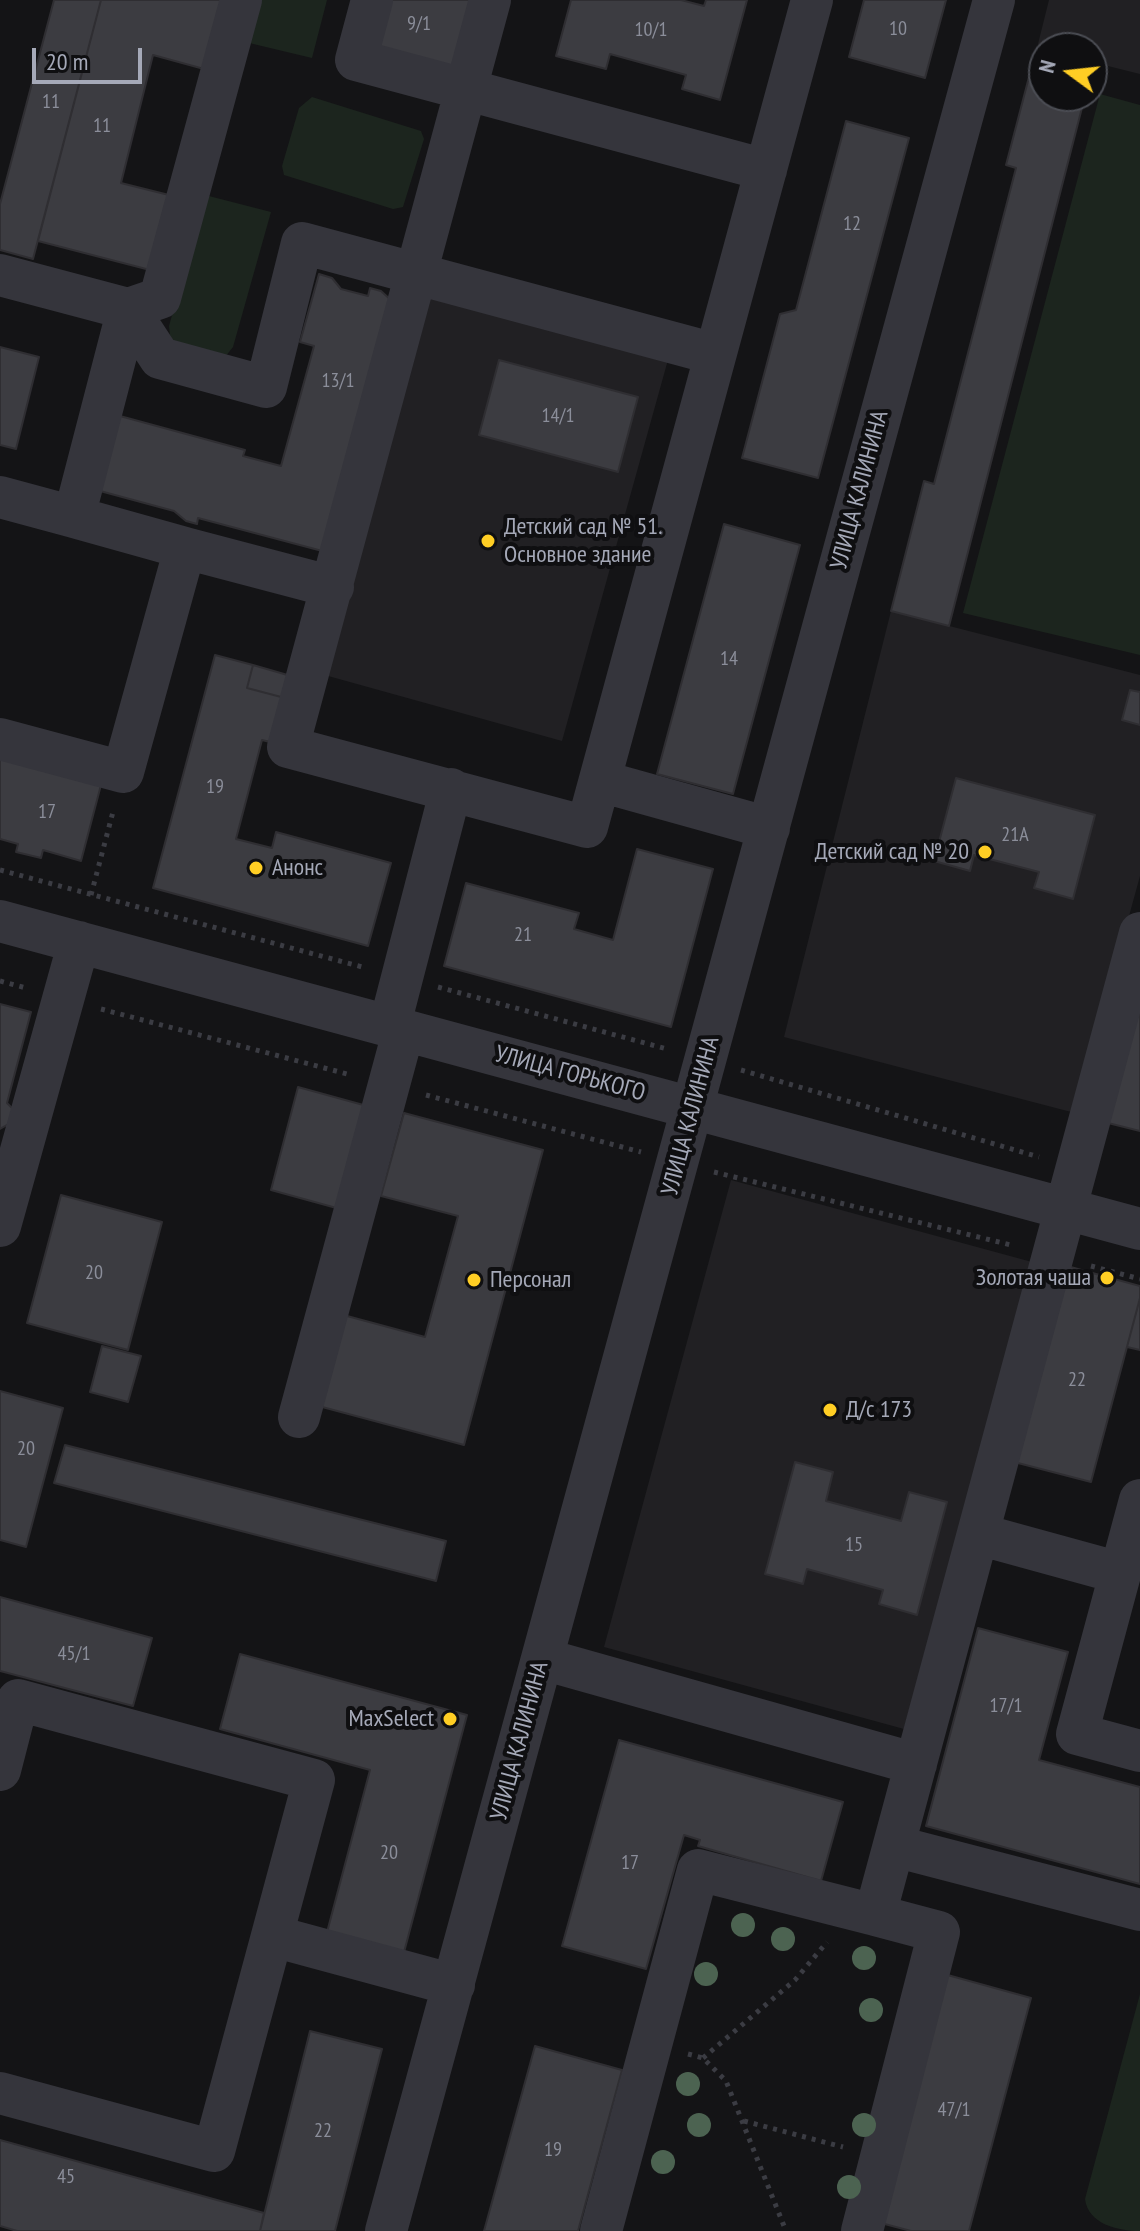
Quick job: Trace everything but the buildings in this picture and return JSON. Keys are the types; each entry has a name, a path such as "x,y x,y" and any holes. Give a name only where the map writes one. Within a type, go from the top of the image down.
{"street":[{"path":"0,275 128,309 160,298 241,0"},
{"path":"372,0 356,60 766,170"},
{"path":"490,0 288,747 587,827 812,0"},
{"name":"УЛИЦА КАЛИНИНА","path":"386,2231 994,0"},
{"path":"128,309 160,358 266,387 302,243 715,354"},
{"path":"74,517 128,309"},
{"path":"0,497 333,587"},
{"path":"0,739 123,772 185,548"},
{"path":"600,781 769,828"},
{"path":"299,1417 389,1086 402,977 451,789"},
{"name":"УЛИЦА ГОРЬКОГО","path":"0,921 1140,1229"},
{"path":"860,1911 894,1846 1140,933"},
{"path":"0,1226 79,942"},
{"path":"1140,1500 1077,1734 1140,1751"},
{"path":"978,1534 1120,1573"},
{"path":"543,1659 916,1764"},
{"path":"0,1770 18,1700 314,1780 214,2151 0,2093"},
{"path":"894,1846 1140,1910"},
{"path":"601,2231 698,1870 939,1932 862,2231"},
{"path":"273,1936 454,1985"}],"path":[{"path":"91,895 123,772"},
{"path":"0,870 679,1052"},
{"path":"0,981 651,1155"},
{"path":"740,1070 1077,1168"},
{"path":"712,1171 1140,1279"},
{"path":"703,2058 795,1980 860,1911"},
{"path":"652,2044 703,2058 726,2081 764,2183 786,2231"},
{"path":"743,2121 847,2149"}],"shaded area":[{"path":"257,0 327,0 312,58 245,42"},
{"path":"1049,0 1140,0 1140,74 1108,66 1108,32 1041,32"},
{"path":"1108,96 1140,105 1140,655 963,613 1095,112 1108,112"},
{"path":"312,97 421,131 424,139 403,207 393,209 284,175 282,166 299,108"},
{"path":"205,195 271,212 233,347 221,362 171,344 169,326"},
{"name":"Детский сад № 51. Основное здание","path":"430,282 671,349 562,741 321,674"},
{"name":"Детский сад № 20","path":"891,611 1140,675 1140,876 1075,1113 784,1037"},
{"name":"Д/с 173","path":"731,1180 1032,1262 904,1729 604,1647"},
{"path":"1140,1994 1140,2231 1123,2230 1098,2220 1087,2208 1085,2199"}],"place":[{"name":"Детский сад № 51. Основное здание","path":"488,541"},
{"name":"Детский сад № 20","path":"985,852"},
{"name":"Анонс","path":"256,868"},
{"name":"Золотая чаша","path":"1107,1278"},
{"name":"Персонал","path":"474,1280"},
{"name":"Д/с 173","path":"830,1410"},
{"name":"MaxSelect","path":"450,1719"}]}
